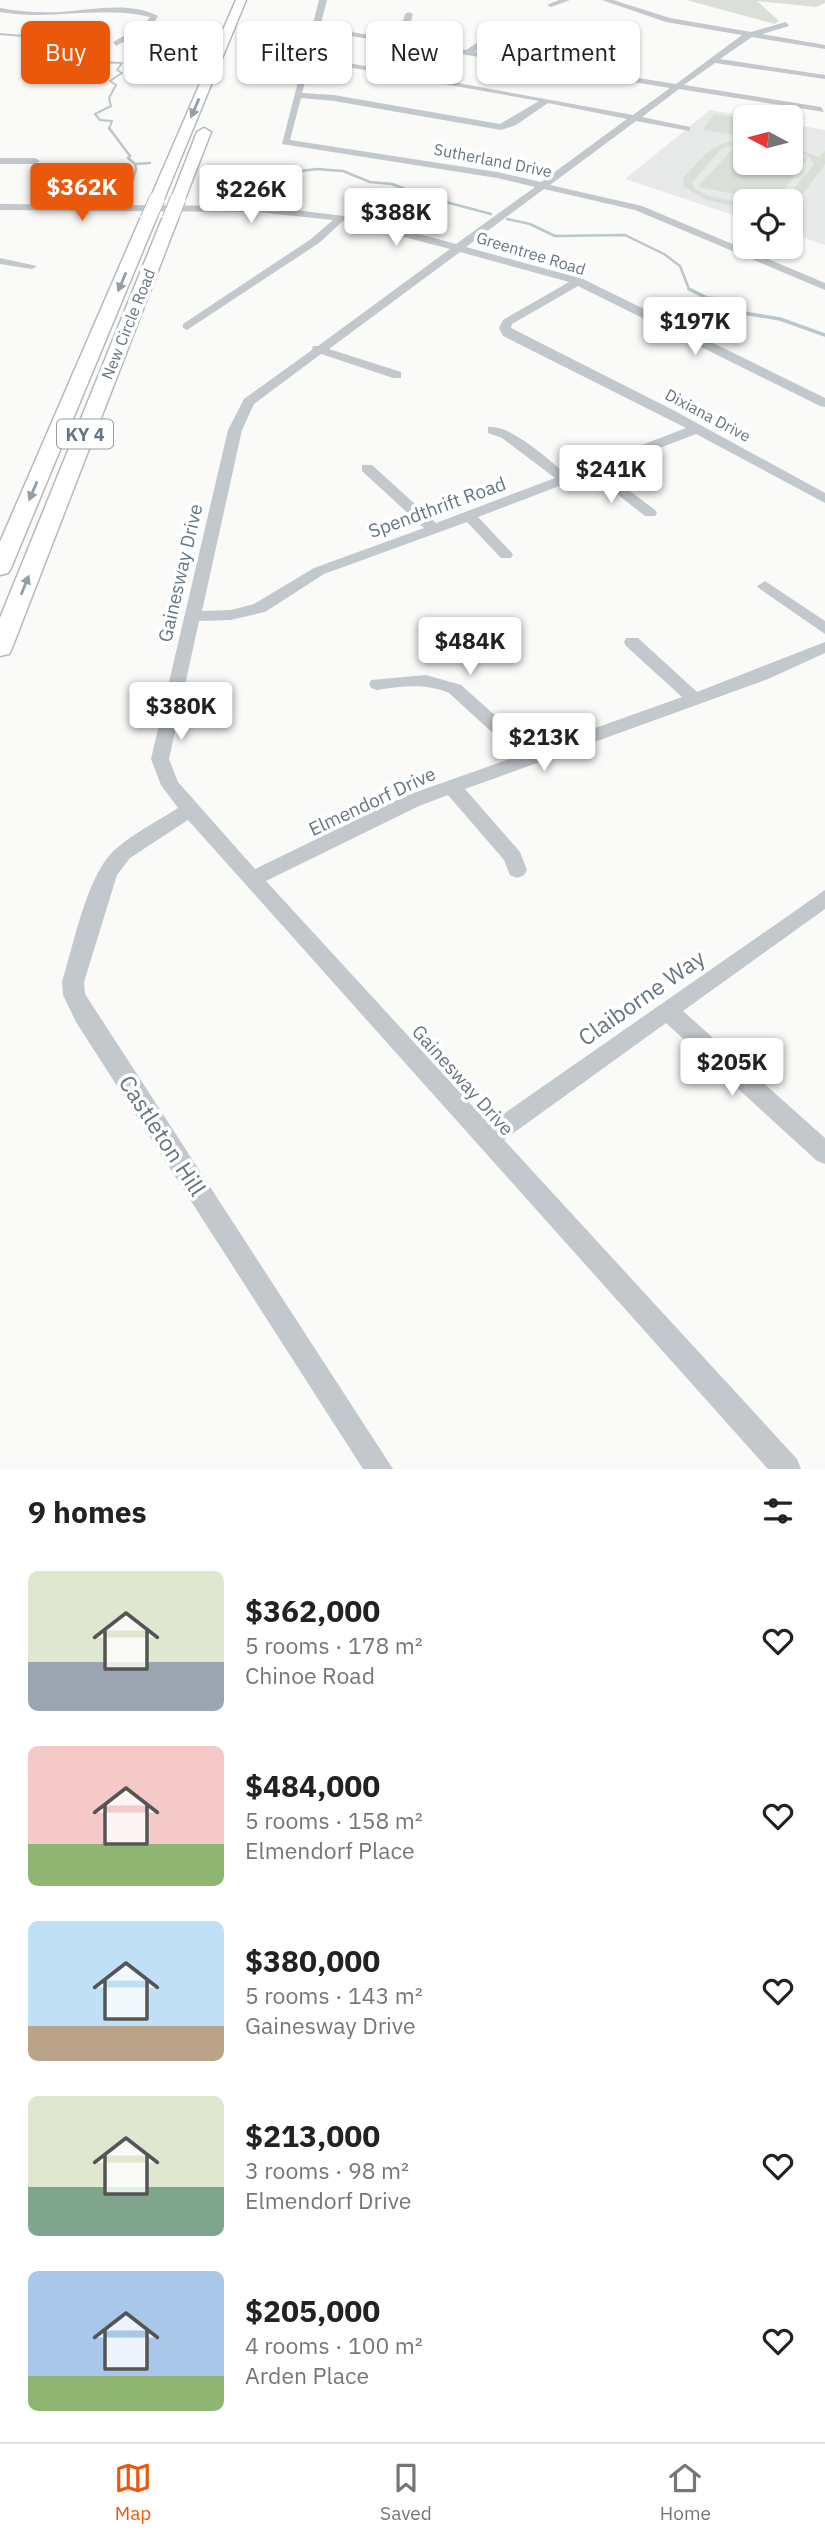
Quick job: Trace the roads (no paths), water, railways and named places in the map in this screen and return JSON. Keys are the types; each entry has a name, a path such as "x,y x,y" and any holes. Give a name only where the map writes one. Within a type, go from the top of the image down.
{"highway":[{"name":"New Circle Road","path":"0,648 160,211 241,0"},
{"name":"New Circle Road","path":"0,568 160,211 178,199 211,116"}],"street":[{"name":"Sutherland Drive","path":"318,21 323,0"},
{"path":"551,5 566,0"},
{"path":"607,0 669,20 825,47"},
{"path":"0,10 51,14 118,6 154,16 149,24 116,44"},
{"path":"407,21 409,14"},
{"name":"Gainesway Drive","path":"786,24 751,34 255,396 240,416 159,759 170,785 190,810 787,1469"},
{"path":"467,53 477,46"},
{"path":"463,52 477,55"},
{"path":"714,60 825,77"},
{"path":"352,66 547,100 687,129"},
{"path":"640,81 821,110"},
{"name":"Sutherland Drive","path":"302,84 285,142 467,170 543,185 648,211 825,287"},
{"path":"299,95 334,98 501,127 513,123 547,100"},
{"path":"0,161 34,161"},
{"path":"257,209 263,192"},
{"name":"Greentree Road","path":"0,207 160,211 257,209 354,220 579,281 825,403"},
{"path":"2,219 12,207"},
{"path":"354,220 372,207"},
{"path":"187,326 315,241 341,218"},
{"path":"0,261 33,266"},
{"name":"Dixiana Drive","path":"579,281 507,322 507,332 825,499"},
{"path":"317,349 397,375"},
{"name":"Spendthrift Road","path":"193,616 246,613 259,608 319,571 696,429"},
{"path":"493,430 508,435 566,480"},
{"path":"367,468 434,529"},
{"path":"593,469 650,513"},
{"path":"808,489 825,480"},
{"path":"469,516 506,555"},
{"path":"765,586 825,629"},
{"path":"632,642 695,700"},
{"name":"Elmendorf Drive","path":"252,879 412,801 762,676 825,647"},
{"path":"377,684 414,680 440,682 465,698 530,757"},
{"path":"453,787 513,857 517,870"},
{"name":"Castleton Hill","path":"190,810 123,853 110,870 76,967 74,995 379,1469"},
{"name":"Claiborne Way","path":"487,1139 824,901"},
{"path":"668,1011 825,1153"}],"waterway":[{"path":"0,34 45,38 54,46 52,60 122,63 117,70 122,73 110,81 116,85 109,98 111,106 95,114 100,120 112,121 109,128"},
{"path":"109,128 130,156 128,158 135,164"},
{"path":"135,164 150,163"},
{"path":"128,194 136,169 135,164"},
{"path":"220,172 262,176 317,169 343,171 370,182 392,184 427,197 491,214"},
{"path":"507,219 530,224 555,236 625,235 664,254 680,266 689,289 707,298 719,299 737,312 780,319 825,335"}]}
